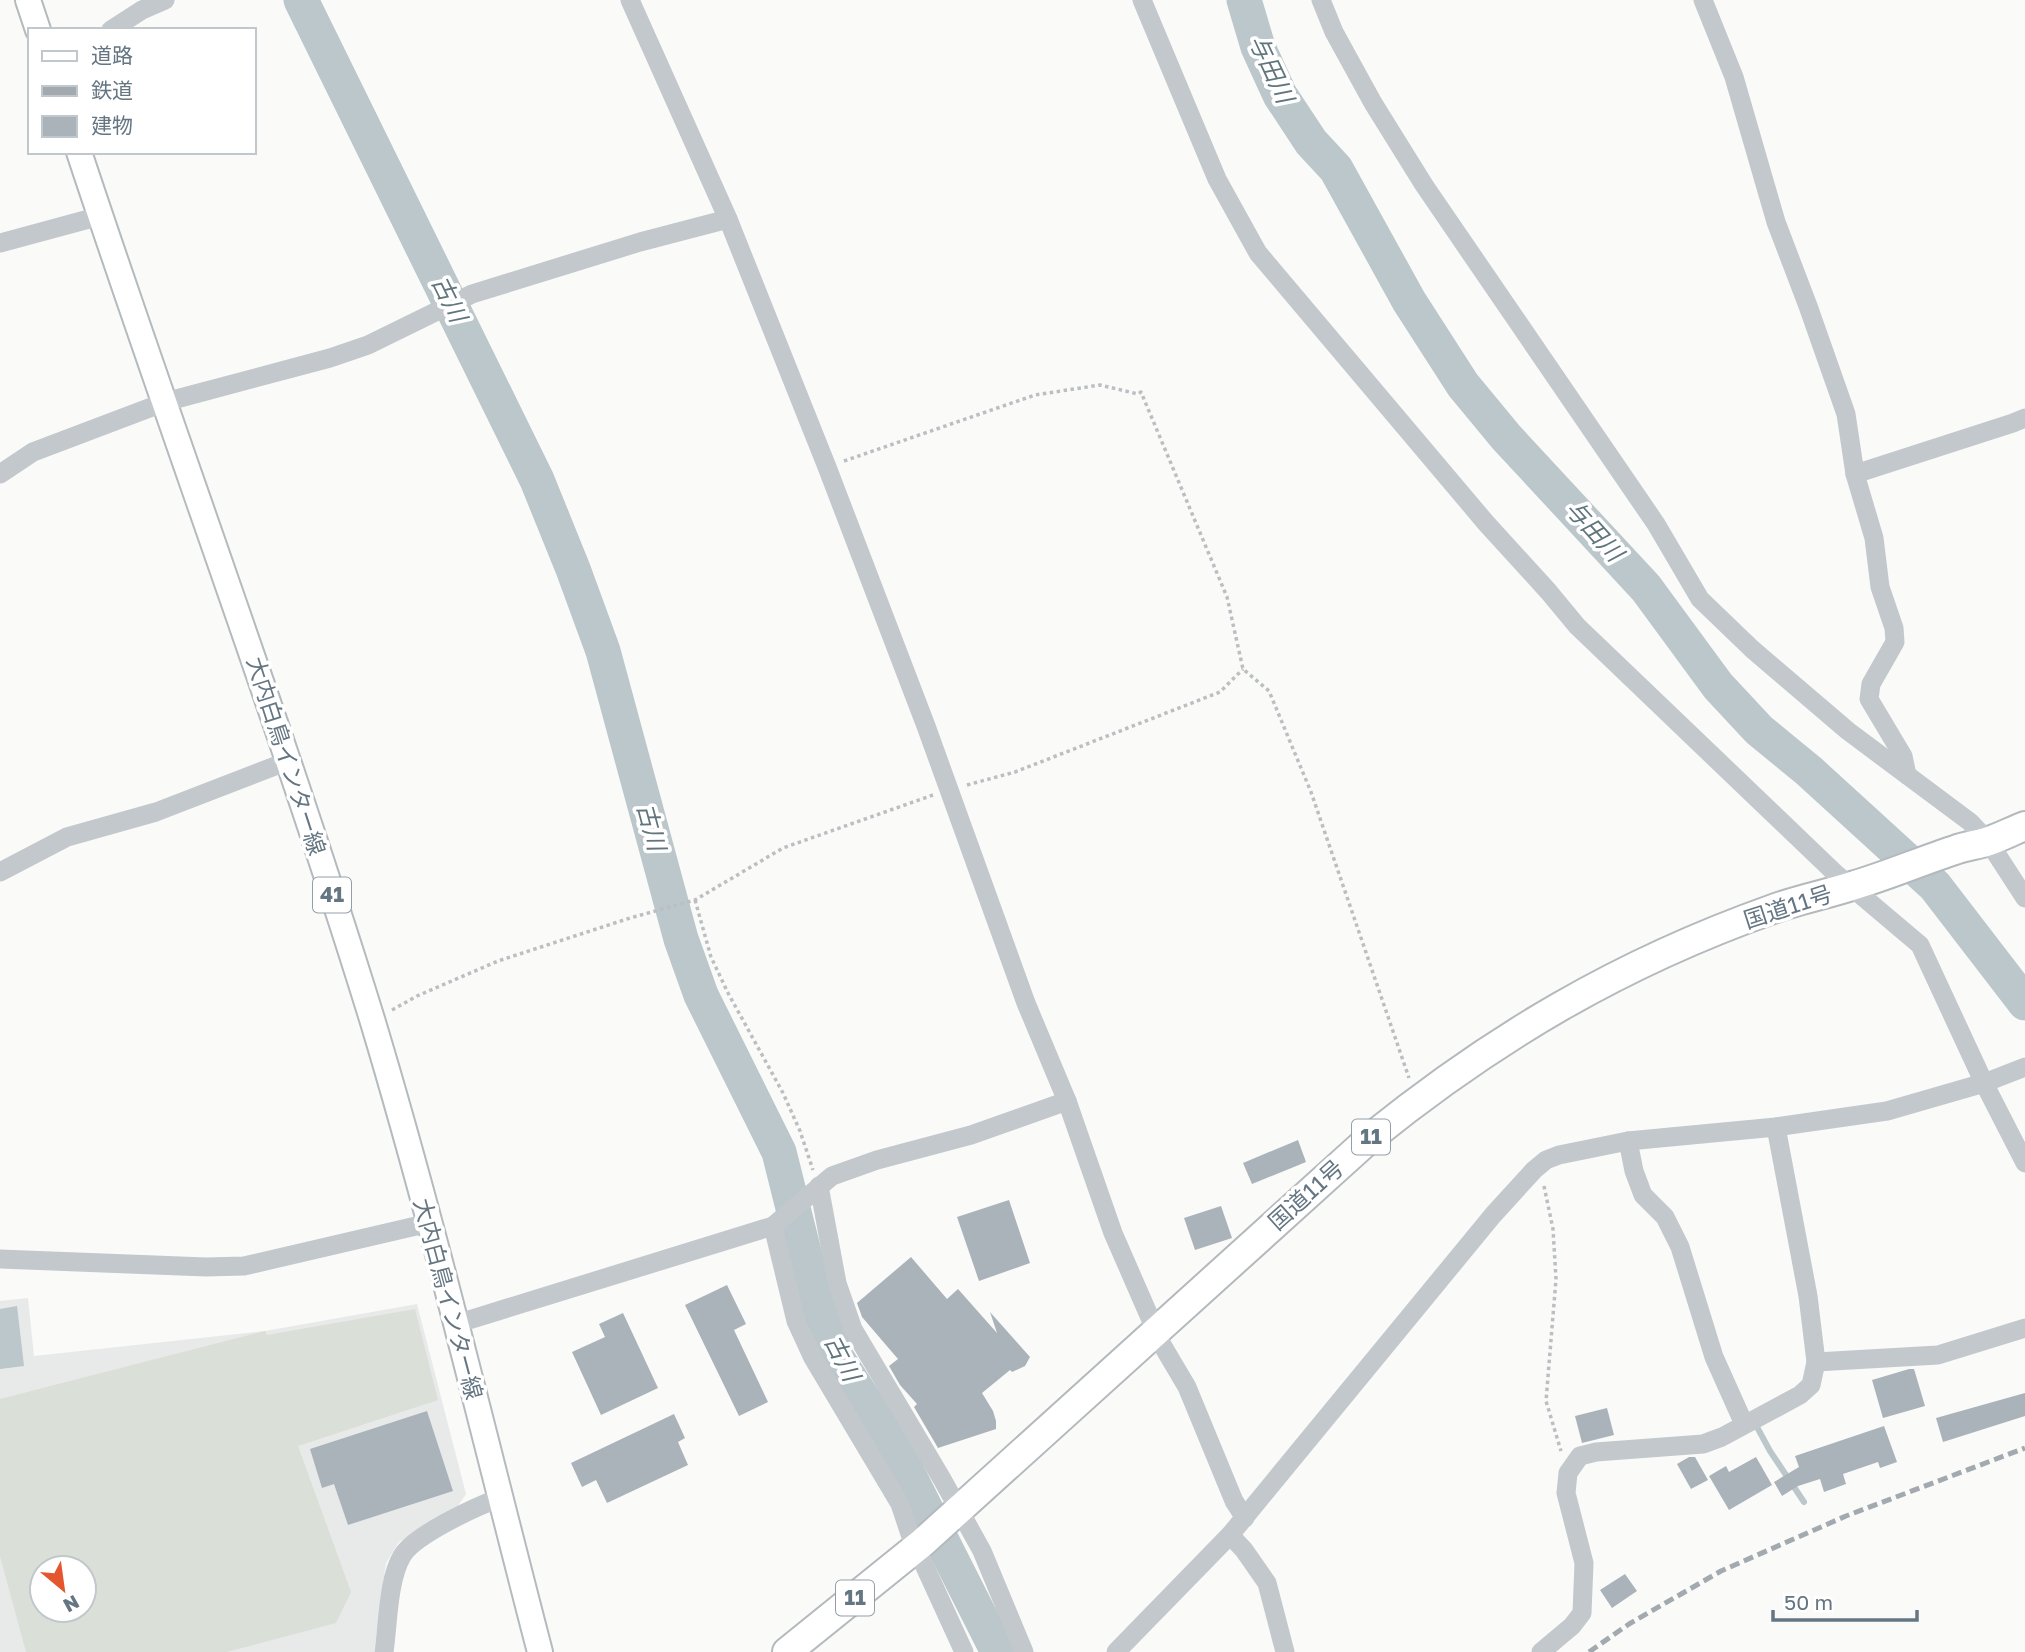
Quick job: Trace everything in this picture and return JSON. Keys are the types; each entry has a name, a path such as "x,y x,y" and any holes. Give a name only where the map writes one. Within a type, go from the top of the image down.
{"highway":[{"name":"国道11号","path":"787,1652 919,1545 1370,1138 1480,1054 1568,1000 1637,965 1775,908 1859,884 2025,826"}],"main road":[{"path":"28,0 37,28"},
{"name":"大内白鳥インター線","path":"80,154 288,761 372,1022 456,1324 540,1652"}],"street":[{"path":"114,28 142,10 165,0"},
{"path":"630,0 728,219 827,467 1026,1003 1067,1101 1113,1233 1161,1343 1188,1387 1234,1502 1245,1518"},
{"path":"1142,0 1217,179 1258,253 1486,523 1548,590 1577,626 1836,874 1859,884 1920,945 1989,1081 2025,1163"},
{"path":"1321,0 1334,32 1360,79 1424,185 1656,524 1700,599 1752,649 1847,731 1970,822 1987,841 2025,898"},
{"path":"1703,0 1734,77 1776,222 1846,414 1856,474 1874,538 1880,587 1894,628 1895,642 1871,684 1868,699 1903,755 1907,775"},
{"path":"0,243 100,216"},
{"path":"0,474 33,452 166,402 330,358 368,345 472,294 640,242 728,219"},
{"path":"1856,474 2025,418"},
{"path":"0,872 67,837 156,812 288,761"},
{"path":"1116,1652 1245,1518 1493,1215 1546,1160 1628,1141 1776,1127 1887,1111 1989,1081 2025,1067"},
{"path":"456,1324 776,1223 832,1176 877,1160 971,1135 1067,1101"},
{"path":"1541,1652 1572,1626 1582,1613 1584,1563 1566,1493 1568,1473 1580,1456 1596,1452 1703,1444 1800,1395 1811,1385 1816,1362 1808,1296 1776,1127"},
{"path":"1628,1141 1634,1171 1643,1195 1665,1217 1679,1247 1714,1357 1744,1424"},
{"path":"814,1190 836,1283 853,1329 956,1512 982,1551 1024,1652"},
{"path":"0,1259 244,1266 429,1223"},
{"path":"776,1223 796,1321 813,1358 900,1504 910,1534 919,1545 964,1652"},
{"path":"1816,1362 1938,1355 2025,1328"},
{"path":"384,1652 394,1576 402,1555 414,1543 475,1506 500,1498"},
{"path":"1230,1535 1267,1583 1285,1652"}],"path":[{"path":"827,467 1035,395 1100,385 1141,393 1227,597 1243,669 1269,691 1311,792 1417,1100"},
{"path":"372,1022 416,996 498,961 686,904 783,848 948,790 1015,772 1220,692 1243,669"},
{"path":"695,900 710,957 783,1093 800,1131 814,1190"},
{"path":"1534,1170 1543,1182 1553,1229 1556,1279 1546,1401 1568,1473"}],"shaded area":[{"path":"28,1298 34,1356 265,1331 417,1304 466,1494 456,1509 399,1542 386,1563 374,1652 0,1652 0,1301"},
{"path":"17,1306 24,1366 0,1369 0,1309"},
{"path":"415,1309 438,1400 298,1446 351,1592 336,1623 227,1652 26,1652 0,1556 0,1399 265,1331 267,1335"}],"building":[{"path":"1298,1140 1306,1162 1252,1184 1243,1163"},
{"path":"1009,1200 1030,1263 979,1281 957,1217"},
{"path":"1221,1206 1232,1238 1195,1250 1184,1218"},
{"path":"911,1257 947,1299 958,1289 997,1333 990,1312 1030,1357 1025,1366 1012,1372 1010,1370 982,1393 993,1411 996,1429 938,1448 914,1407 917,1404 900,1385 889,1366 898,1359 862,1317 857,1303"},
{"path":"727,1285 746,1324 734,1330 768,1402 739,1416 685,1305"},
{"path":"623,1313 658,1388 601,1415 572,1352 605,1337 599,1324"},
{"path":"1914,1369 1925,1406 1883,1418 1872,1380"},
{"path":"2025,1393 2025,1416 1943,1442 1936,1418"},
{"path":"1607,1408 1614,1435 1582,1443 1575,1416"},
{"path":"427,1411 453,1491 348,1525 334,1484 322,1488 310,1449"},
{"path":"674,1414 685,1438 678,1442 688,1465 607,1503 596,1480 582,1487 571,1463"},
{"path":"1884,1426 1897,1462 1880,1468 1878,1462 1843,1474 1846,1484 1824,1492 1820,1479 1798,1486 1782,1496 1774,1482 1799,1467 1795,1456"},
{"path":"1689,1457 1695,1457 1708,1480 1691,1489 1677,1464"},
{"path":"1756,1457 1772,1485 1729,1510 1709,1476 1726,1466 1729,1472"},
{"path":"1625,1574 1637,1591 1612,1608 1600,1590"}],"waterway":[{"name":"古川","path":"301,0 537,480 573,569 603,651 681,939 701,995 779,1152 815,1296 837,1358 895,1448 998,1652"},
{"name":"与田川","path":"1244,0 1258,47 1280,95 1311,142 1336,169 1409,301 1463,385 1506,437 1646,588 1718,686 1759,730 1809,771 1935,886 2025,1003"},
{"path":"1757,1427 1804,1502"}],"railway":[{"path":"1589,1652 1629,1624 1721,1571 1846,1516 2025,1448"}]}
